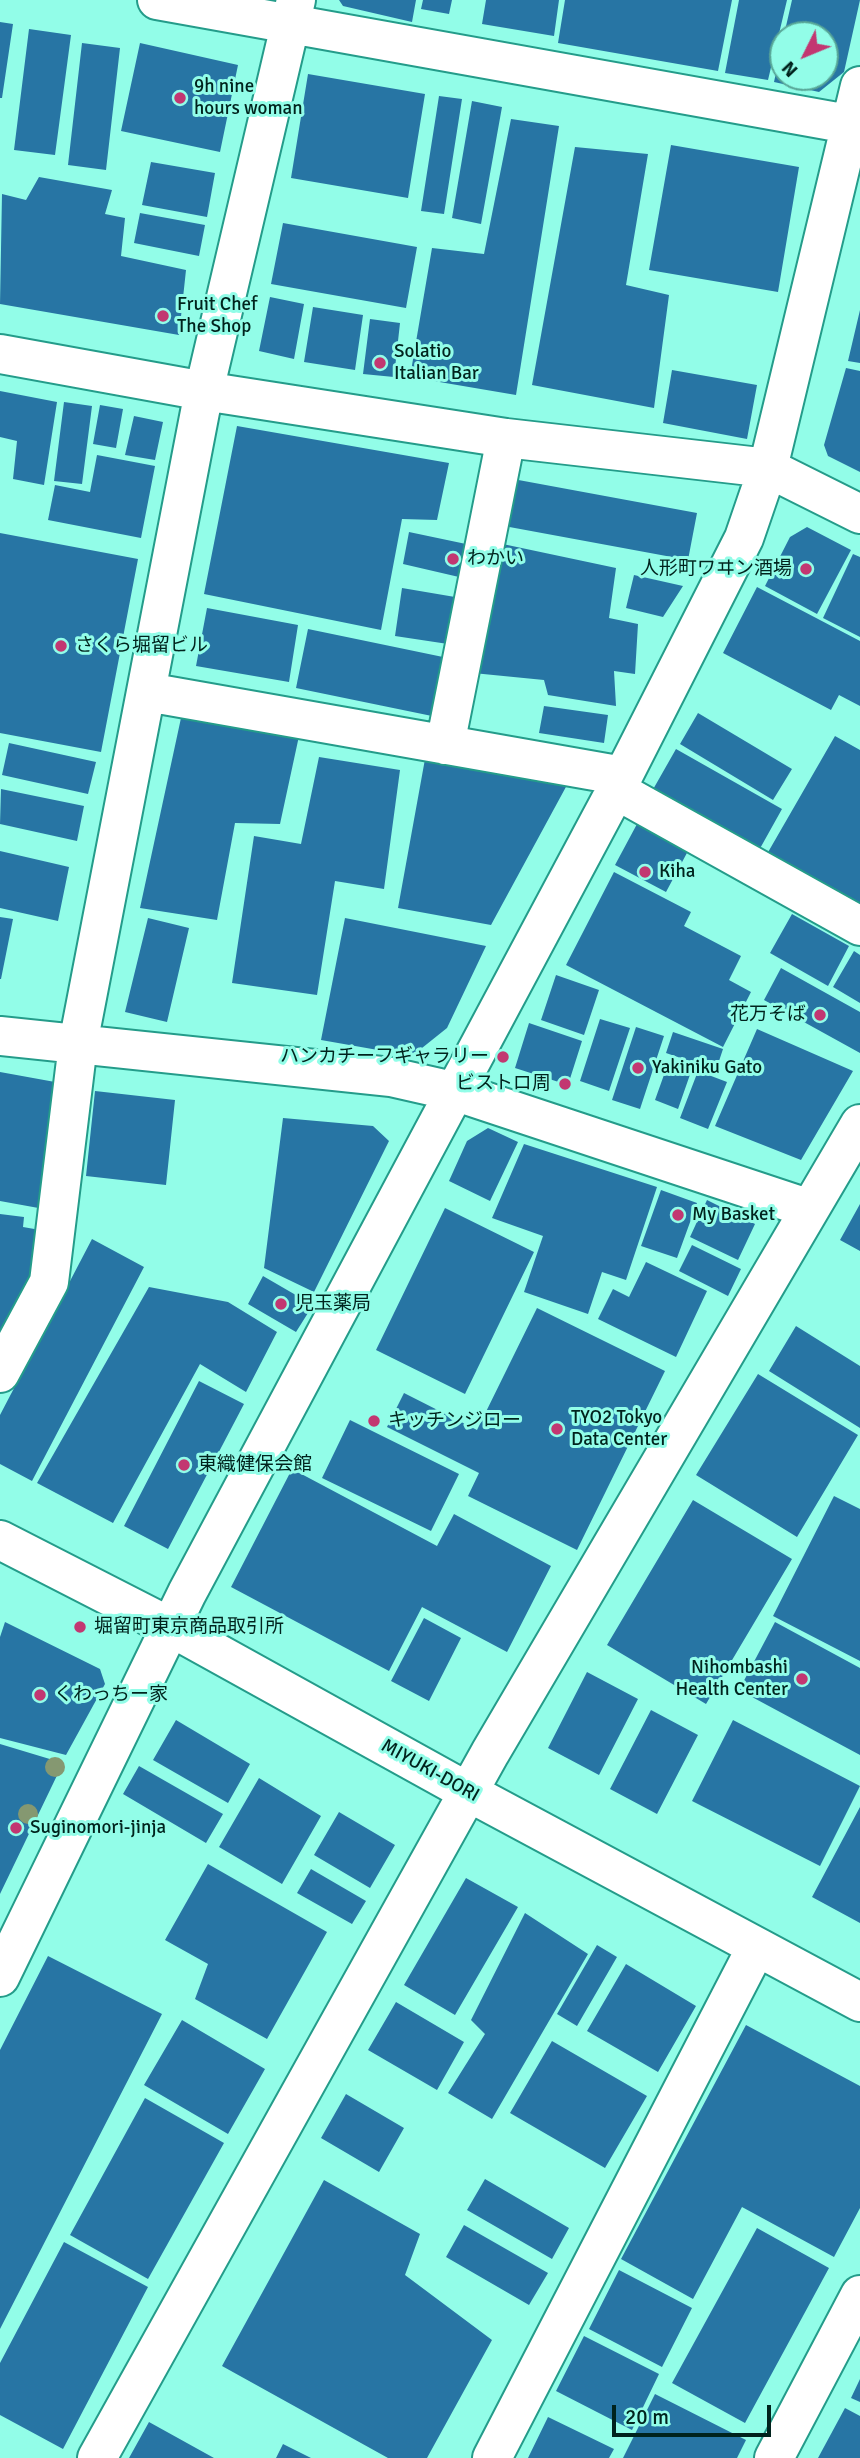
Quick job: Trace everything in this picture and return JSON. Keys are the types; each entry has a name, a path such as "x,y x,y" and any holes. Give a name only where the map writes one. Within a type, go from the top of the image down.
{"street":[{"path":"157,0 293,13 855,125"},
{"path":"0,1373 49,1282 79,1044 204,391 293,13"},
{"path":"0,1977 187,1593 457,1092 620,783 744,538 768,468 855,125 860,86"},
{"path":"0,354 204,391 506,438 768,468 860,514"},
{"path":"445,745 506,438"},
{"path":"147,692 445,745 620,783 860,926"},
{"path":"0,1037 391,1077 457,1092 810,1209"},
{"path":"97,2458 497,1742 860,1124"},
{"name":"MIYUKI-DORI","path":"0,1540 172,1628 470,1793 860,2002"},
{"path":"492,2458 756,1948"},
{"path":"774,2458 860,2295"}],"building":[{"path":"339,0 416,0 412,22 343,6"},
{"path":"423,0 452,0 449,14 421,9"},
{"path":"486,0 559,0 554,36 482,24"},
{"path":"565,0 732,0 718,71 558,43"},
{"path":"739,0 787,0 782,21 769,21 768,80 725,73"},
{"path":"792,0 860,0 844,72 839,76 839,21 787,21"},
{"path":"0,22 13,24 2,98 0,98"},
{"path":"29,29 71,35 55,155 14,150"},
{"path":"82,43 120,48 106,170 68,165"},
{"name":"9h nine hours woman","path":"140,43 238,65 220,152 121,131"},
{"path":"308,74 425,94 408,198 291,178"},
{"path":"439,96 462,99 444,214 421,211"},
{"path":"472,101 502,107 481,224 452,218"},
{"path":"511,119 559,126 516,395 410,377 432,248 484,254"},
{"path":"671,145 799,167 778,292 649,270"},
{"path":"575,147 648,154 626,285 669,295 654,408 532,385"},
{"path":"151,162 215,173 207,217 142,205"},
{"path":"39,177 112,190 105,214 125,218 121,256 186,270 179,335 0,304 2,194 26,200"},
{"path":"140,213 205,225 199,256 134,243"},
{"path":"283,223 417,247 406,308 271,284"},
{"path":"270,297 304,304 294,359 259,351"},
{"path":"313,307 363,315 355,370 304,362"},
{"path":"860,310 860,363 848,361"},
{"path":"370,319 400,323 394,377 363,374"},
{"path":"846,368 860,371 860,472 828,456 824,445"},
{"path":"672,370 757,385 747,439 663,423"},
{"path":"0,391 57,402 44,485 13,479 17,441 0,437"},
{"path":"64,402 92,406 82,484 54,481"},
{"path":"100,405 123,409 116,448 93,444"},
{"path":"134,416 163,422 155,460 125,455"},
{"path":"237,426 449,463 437,520 402,519 381,630 204,594"},
{"path":"97,455 155,466 141,538 48,520 55,485 90,492"},
{"path":"513,479 697,513 688,560 504,526"},
{"path":"807,527 851,550 817,614 765,586 790,537"},
{"path":"409,532 466,544 459,577 403,564"},
{"name":"さくら堀留ビル","path":"0,533 138,559 101,752 0,733"},
{"path":"498,543 616,568 609,618 638,624 635,674 614,671 616,706 548,695 544,680 473,673"},
{"path":"853,554 860,557 860,637 823,618"},
{"path":"634,575 683,586 663,617 626,608"},
{"path":"757,587 860,641 860,706 839,695 831,710 723,653"},
{"path":"402,588 455,597 448,644 395,636"},
{"path":"207,608 298,625 289,682 196,666"},
{"path":"308,629 443,657 432,716 296,688"},
{"path":"544,706 608,715 604,743 539,733"},
{"path":"698,713 792,769 773,800 680,744"},
{"path":"181,718 299,736 280,824 235,823 217,920 140,908"},
{"path":"835,736 860,750 860,908 767,854"},
{"path":"9,743 96,762 88,794 2,775"},
{"path":"676,749 782,809 753,861 647,800"},
{"path":"319,757 400,770 384,889 335,881 317,995 232,983 254,836 301,844"},
{"path":"425,759 567,785 491,925 398,908"},
{"path":"1,789 84,806 77,841 0,824"},
{"path":"637,824 688,851 666,892 615,865"},
{"path":"0,851 69,867 58,921 0,908"},
{"path":"614,872 691,912 684,926 741,956 729,980 751,992 723,1047 566,965"},
{"path":"792,914 849,946 828,986 770,953"},
{"path":"0,917 13,919 1,979 0,979"},
{"path":"148,918 189,928 167,1022 125,1012"},
{"path":"345,918 486,946 447,1028 412,1056 321,1040"},
{"path":"854,951 860,955 860,1003 833,987"},
{"path":"781,968 860,1012 860,1053 764,1000"},
{"path":"556,975 599,990 584,1035 541,1020"},
{"path":"600,1019 630,1028 609,1091 580,1081"},
{"path":"529,1023 582,1041 568,1085 515,1068"},
{"name":"Yakiniku Gato","path":"636,1027 664,1036 640,1109 612,1100"},
{"path":"757,1029 853,1071 801,1160 715,1126"},
{"path":"673,1032 723,1049 716,1070 666,1053"},
{"path":"670,1058 693,1066 678,1109 655,1100"},
{"path":"698,1071 727,1082 708,1129 680,1118"},
{"path":"0,1072 66,1084 44,1209 0,1201"},
{"path":"95,1091 175,1100 166,1185 86,1176"},
{"path":"283,1118 373,1126 389,1141 314,1292 264,1268"},
{"path":"488,1128 518,1142 490,1201 449,1181 467,1141"},
{"path":"524,1144 657,1187 626,1280 602,1272 588,1314 524,1292 543,1236 492,1218"},
{"path":"661,1190 697,1203 677,1258 641,1246"},
{"path":"707,1200 755,1224 738,1260 690,1237"},
{"path":"860,1204 860,1251 840,1240"},
{"path":"445,1208 534,1252 465,1394 376,1350"},
{"path":"0,1214 24,1217 23,1227 40,1230 34,1276 0,1341"},
{"path":"92,1239 144,1267 32,1481 0,1464 0,1415"},
{"path":"692,1245 741,1269 728,1296 679,1271"},
{"path":"646,1262 707,1291 676,1357 598,1319 613,1289 629,1297"},
{"path":"263,1276 313,1305 296,1332 248,1304"},
{"path":"149,1287 228,1302 277,1332 246,1392 200,1364 113,1523 37,1483"},
{"name":"TYO2 Tokyo Data Center","path":"537,1308 665,1371 577,1550 468,1496 479,1473 387,1427 404,1393 477,1430"},
{"path":"796,1326 860,1366 860,1428 769,1371"},
{"path":"758,1374 858,1435 797,1537 696,1475"},
{"name":"東織健保会館","path":"199,1381 244,1404 168,1549 124,1526"},
{"path":"350,1420 459,1474 431,1531 322,1478"},
{"path":"292,1469 437,1546 454,1514 551,1566 507,1652 422,1607 389,1671 231,1587"},
{"path":"834,1496 860,1509 860,1661 773,1616"},
{"path":"693,1500 792,1559 706,1704 607,1645"},
{"path":"424,1618 461,1638 429,1701 391,1681"},
{"path":"5,1622 100,1669 105,1684 66,1755 0,1738 0,1637"},
{"name":"Nihombashi Health Center","path":"775,1622 860,1668 860,1755 739,1690"},
{"path":"587,1672 638,1699 599,1775 548,1748"},
{"path":"651,1710 698,1735 657,1814 610,1789"},
{"path":"176,1720 250,1764 228,1803 153,1760"},
{"path":"733,1720 860,1786 820,1866 692,1801"},
{"name":"Suginomori-jinja","path":"0,1744 63,1763 0,1894"},
{"path":"139,1766 223,1814 206,1843 123,1794"},
{"path":"259,1778 321,1816 282,1884 219,1847"},
{"path":"860,1807 860,1923 812,1897"},
{"path":"339,1812 395,1845 370,1888 314,1855"},
{"path":"208,1864 327,1932 267,2039 195,1999 208,1964 165,1940"},
{"path":"311,1869 366,1901 352,1924 297,1893"},
{"path":"466,1878 518,1907 455,2015 404,1985"},
{"path":"525,1913 588,1954 492,2119 448,2093 485,2034 471,2020"},
{"path":"597,1945 617,1957 577,2026 557,2014"},
{"path":"48,1956 162,2014 0,2329 0,2050"},
{"path":"626,1964 696,2006 658,2072 587,2031"},
{"path":"396,2002 464,2042 437,2090 368,2050"},
{"path":"182,2020 265,2069 228,2134 144,2085"},
{"path":"746,2025 860,2086 860,2208 834,2257 742,2207 693,2299 621,2259"},
{"path":"552,2041 647,2096 605,2168 510,2113"},
{"path":"346,2094 404,2128 379,2172 321,2138"},
{"path":"145,2098 224,2143 148,2279 70,2235"},
{"path":"485,2179 569,2228 552,2259 467,2210"},
{"path":"324,2180 420,2234 405,2275 492,2340 427,2458 388,2458 222,2366"},
{"path":"464,2225 548,2273 529,2305 446,2257"},
{"path":"757,2228 829,2268 745,2423 672,2383"},
{"path":"64,2242 148,2287 63,2449 0,2415 0,2363"},
{"path":"619,2270 692,2308 662,2367 589,2329"},
{"path":"584,2336 659,2374 632,2430 556,2391"},
{"path":"860,2379 860,2402 851,2398"},
{"path":"655,2394 746,2440 737,2458 623,2458"},
{"path":"845,2408 860,2416 860,2458 818,2458"},
{"path":"548,2417 614,2449 609,2458 528,2458"},
{"path":"149,2422 214,2458 129,2458"},
{"path":"283,2444 311,2458 276,2458"}],"place":[{"name":"9h nine hours woman","path":"180,98"},
{"name":"Fruit Chef The Shop","path":"163,316"},
{"name":"Solatio Italian Bar","path":"380,363"},
{"name":"わかい","path":"453,559"},
{"name":"人形町ワヰン酒場","path":"806,569"},
{"name":"さくら堀留ビル","path":"61,646"},
{"name":"Kiha","path":"645,872"},
{"name":"花万そば","path":"820,1015"},
{"name":"ハンカチーフギャラリー","path":"503,1057"},
{"name":"Yakiniku Gato","path":"638,1068"},
{"name":"ビストロ周","path":"565,1084"},
{"name":"My Basket","path":"678,1215"},
{"name":"児玉薬局","path":"281,1304"},
{"name":"キッチンジロー","path":"374,1421"},
{"name":"TYO2 Tokyo Data Center","path":"557,1429"},
{"name":"東織健保会館","path":"184,1465"},
{"name":"堀留町東京商品取引所","path":"80,1627"},
{"name":"Nihombashi Health Center","path":"802,1679"},
{"name":"くわっちー家","path":"40,1695"},
{"name":"Suginomori-jinja","path":"16,1828"}]}
